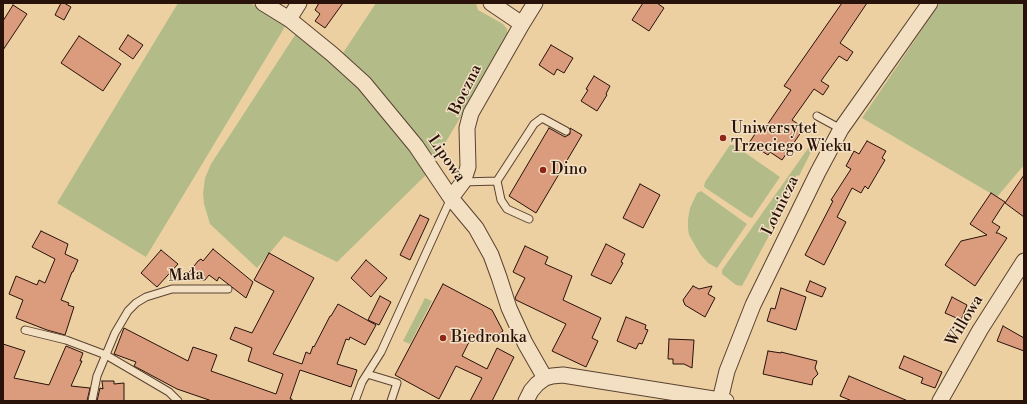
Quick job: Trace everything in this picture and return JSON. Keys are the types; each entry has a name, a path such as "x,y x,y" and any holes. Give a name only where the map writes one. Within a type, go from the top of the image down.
{"street":[{"name":"Lipowa","path":"263,3 290,19 364,83 416,146 451,198 476,228 490,255 509,308 525,343 545,378"},
{"path":"290,19 299,3"},
{"path":"491,3 522,24"},
{"name":"Boczna","path":"451,198 463,182 468,167 467,128 471,113 522,24 536,3"},
{"name":"Lotnicza","path":"723,401 727,371 753,305 818,172 841,130 930,3"},
{"name":"Willowa","path":"940,401 980,330 1023,266"},
{"path":"526,401 531,391 545,378 563,375 723,401"}],"lane":[{"path":"817,116 841,130"},
{"path":"529,219 508,209 501,200 497,181 534,124 542,118 566,131"},
{"path":"463,182 497,181"},
{"path":"355,401 362,382 381,352 451,198"},
{"name":"Mała","path":"92,401 98,376 115,333 128,311 136,303 146,297 172,289 228,289"},
{"path":"25,330 66,340 106,355 169,392 178,401"},
{"path":"367,374 396,383 391,401"}],"green space":[{"path":"178,3 250,3 286,25 146,257 57,203"},
{"path":"376,3 476,3 478,10 503,24 507,29 507,39 438,155 433,155 343,53"},
{"path":"940,3 1024,3 1024,165 997,197 862,118"},
{"path":"297,32 356,84 428,173 337,262 284,236 257,268 210,224 204,204 203,193 205,178 211,164"},
{"path":"816,137 818,138 799,176 797,175 769,224 770,234 742,286 736,285 722,274 722,270"},
{"path":"730,145 734,145 780,177 752,218 704,187 705,182"},
{"path":"701,191 747,224 717,268 708,263 700,254 689,235 688,219 690,208 697,193"},
{"path":"425,298 432,301 410,344 403,341"}],"building":[{"path":"61,3 71,7 64,20 55,15"},
{"path":"319,3 343,3 325,28 315,21 320,14 315,10"},
{"path":"643,3 657,3 664,8 649,31 632,20"},
{"path":"842,3 867,3 840,43 853,52 847,61 839,56 821,81 829,86 823,95 814,89 792,120 804,128 782,160 770,152 768,155 749,143 759,128 763,131 791,90 784,86"},
{"path":"13,5 27,14 3,50 3,21"},
{"path":"128,35 143,45 133,59 119,49"},
{"path":"79,36 121,64 103,91 61,63"},
{"path":"551,45 573,58 564,73 557,69 554,75 539,65"},
{"path":"594,76 610,86 606,94 607,95 597,111 581,101"},
{"name":"Dino","path":"549,128 565,137 570,134 570,128 582,135 536,213 509,196"},
{"path":"867,141 886,151 882,158 885,160 868,189 865,186 861,193 852,188 837,217 846,222 824,265 805,255 833,201 831,200 851,169 846,166 854,151 859,154"},
{"path":"1024,175 1024,217 1005,203"},
{"path":"640,184 660,195 643,228 623,218"},
{"path":"991,193 1005,202 992,222 1000,227 996,233 1007,238 975,286 945,265 961,241 987,235 970,224"},
{"path":"420,215 429,219 410,260 400,255"},
{"path":"41,231 68,244 65,254 78,260 61,300 74,307 65,335 16,318 23,300 9,294 16,276 37,285 39,280 45,283 55,259 32,247"},
{"path":"606,244 625,254 621,262 623,263 611,284 591,275"},
{"path":"525,246 548,257 545,264 572,276 563,300 601,318 592,338 598,341 586,367 552,351 566,324 516,300 515,298 525,278 513,272"},
{"path":"213,249 253,282 246,298 219,277 217,281 209,275 205,280 193,279 187,275 198,261 201,259 203,261"},
{"path":"161,250 178,264 157,287 141,273"},
{"path":"269,253 314,278 273,354 302,364 306,352 310,354 313,346 314,347 338,304 376,325 365,345 350,337 349,340 346,339 337,364 357,370 351,387 300,370 290,399 292,399 292,401 212,401 177,389 134,366 136,362 114,354 124,328 188,361 193,347 217,355 211,371 276,394 283,374 248,361 252,348 230,339 235,327 252,333 274,291 254,280"},
{"path":"366,260 387,278 371,297 351,278"},
{"path":"810,281 826,288 822,297 806,291"},
{"name":"Biedronka","path":"443,284 492,310 503,331 488,342 473,334 462,356 487,369 497,348 514,357 492,401 470,401 482,378 456,366 439,399 395,375"},
{"path":"693,286 699,289 712,286 708,294 715,298 705,317 685,305 683,300"},
{"path":"781,288 806,297 796,330 767,321 771,308 775,309"},
{"path":"380,296 391,302 379,325 368,320"},
{"path":"952,297 967,305 961,320 945,313"},
{"path":"626,317 646,325 645,329 648,330 642,344 639,343 636,349 617,341"},
{"path":"1003,326 1024,338 1024,351 997,341"},
{"path":"669,339 694,340 692,368 684,364 673,364 673,359 668,359"},
{"path":"3,344 25,351 14,378 49,385 66,346 83,353 80,361 82,361 71,386 90,388 87,401 3,401"},
{"path":"768,351 781,352 817,361 815,368 818,374 813,379 812,385 763,374"},
{"path":"904,356 942,372 935,388 921,383 923,378 899,368"},
{"path":"849,376 908,401 852,401 840,396"},
{"path":"102,381 114,381 114,384 124,383 124,401 97,401 100,388 103,389"}],"place":[{"name":"Uniwersytet Trzeciego Wieku","path":"723,138"},
{"name":"Dino","path":"543,170"},
{"name":"Biedronka","path":"443,338"}]}
